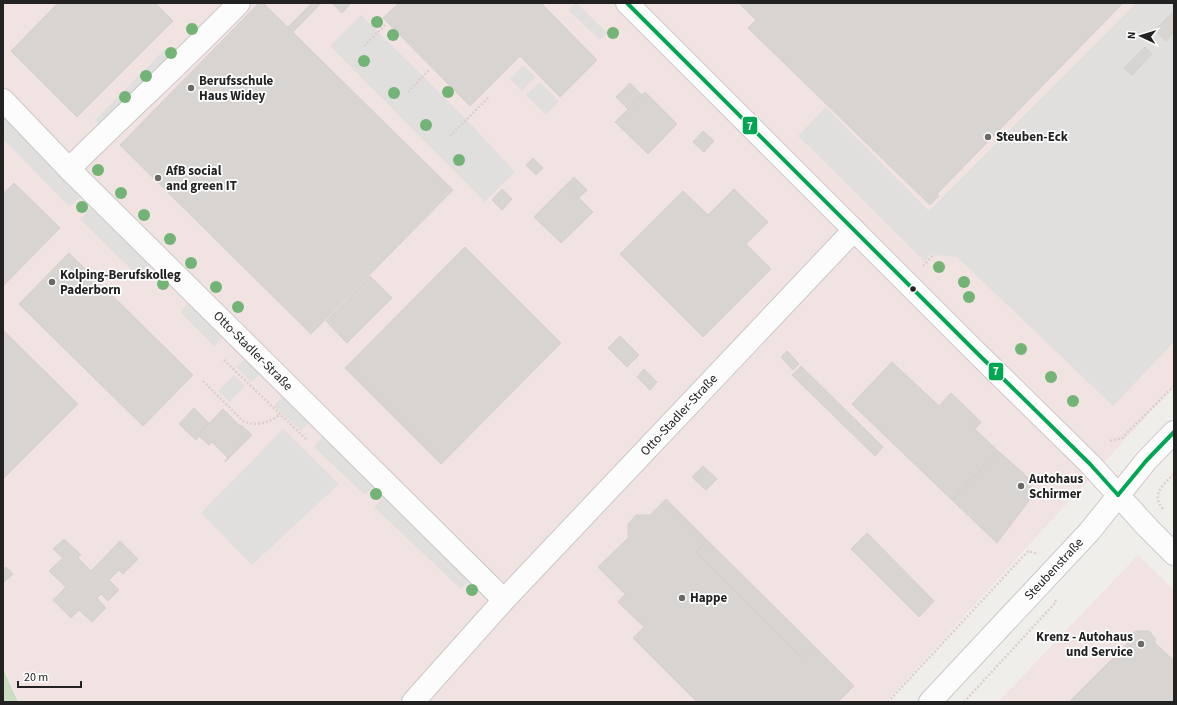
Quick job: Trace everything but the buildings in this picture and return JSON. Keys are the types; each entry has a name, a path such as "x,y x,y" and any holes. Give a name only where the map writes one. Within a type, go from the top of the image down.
{"street":[{"path":"69,169 104,133 202,41 239,3"},
{"path":"627,3 1090,464 1148,528 1174,554"},
{"name":"Otto-Stadler-Straße","path":"3,100 69,169 504,600"},
{"name":"Otto-Stadler-Straße","path":"413,702 504,600 854,230"},
{"name":"Steubenstraße","path":"930,702 1089,532 1146,461 1174,432"}],"path":[{"path":"364,46 385,24"},
{"path":"408,92 430,70"},
{"path":"450,136 489,97"},
{"path":"923,266 933,255"},
{"path":"224,360 308,440"},
{"path":"203,381 243,421 249,424 262,424 280,414"},
{"path":"1110,441 1122,438 1174,386"},
{"path":"1165,512 1160,506 1157,498 1159,490 1174,474"},
{"path":"888,702 1028,551"},
{"path":"964,702 1056,602"}],"shaded area":[{"path":"3,3 1174,3 1174,386 886,702 19,702 3,665"},
{"path":"575,3 577,3 607,33 600,40 568,10"},
{"path":"1136,3 1174,3 1174,342 1113,406 957,257 931,254 924,261 798,136 826,107 929,211"},
{"path":"361,15 466,119 515,172 485,202 330,46"},
{"path":"165,49 176,60 106,131 95,120"},
{"path":"523,65 536,77 522,91 510,79"},
{"path":"540,82 559,101 546,115 526,95"},
{"path":"6,117 82,195 70,207 3,139 3,120"},
{"path":"91,208 150,265 139,277 80,219"},
{"path":"191,300 226,334 214,346 180,312"},
{"path":"248,356 263,371 251,382 236,367"},
{"path":"234,375 245,386 229,402 218,391"},
{"path":"283,395 311,420 301,431 274,406"},
{"path":"283,429 339,484 252,565 201,513"},
{"path":"323,436 374,485 365,495 314,447"},
{"path":"384,496 472,578 461,589 374,507"},
{"path":"1138,555 1174,590 1174,702 998,702"}],"green space":[{"path":"3,668 18,702 3,702"}],"transit line":[{"name":"7","path":"627,3 1090,464 1118,495"},
{"name":"7","path":"1118,495 1146,461 1174,432"}],"place":[{"name":"Berufsschule Haus Widey","path":"191,88"},
{"name":"Steuben-Eck","path":"988,137"},
{"name":"AfB social and green IT","path":"158,178"},
{"name":"Kolping-Berufskolleg Paderborn","path":"52,282"},
{"name":"Autohaus Schirmer","path":"1021,486"},
{"name":"Happe","path":"682,598"},
{"name":"Krenz - Autohaus und Service","path":"1141,644"}]}
